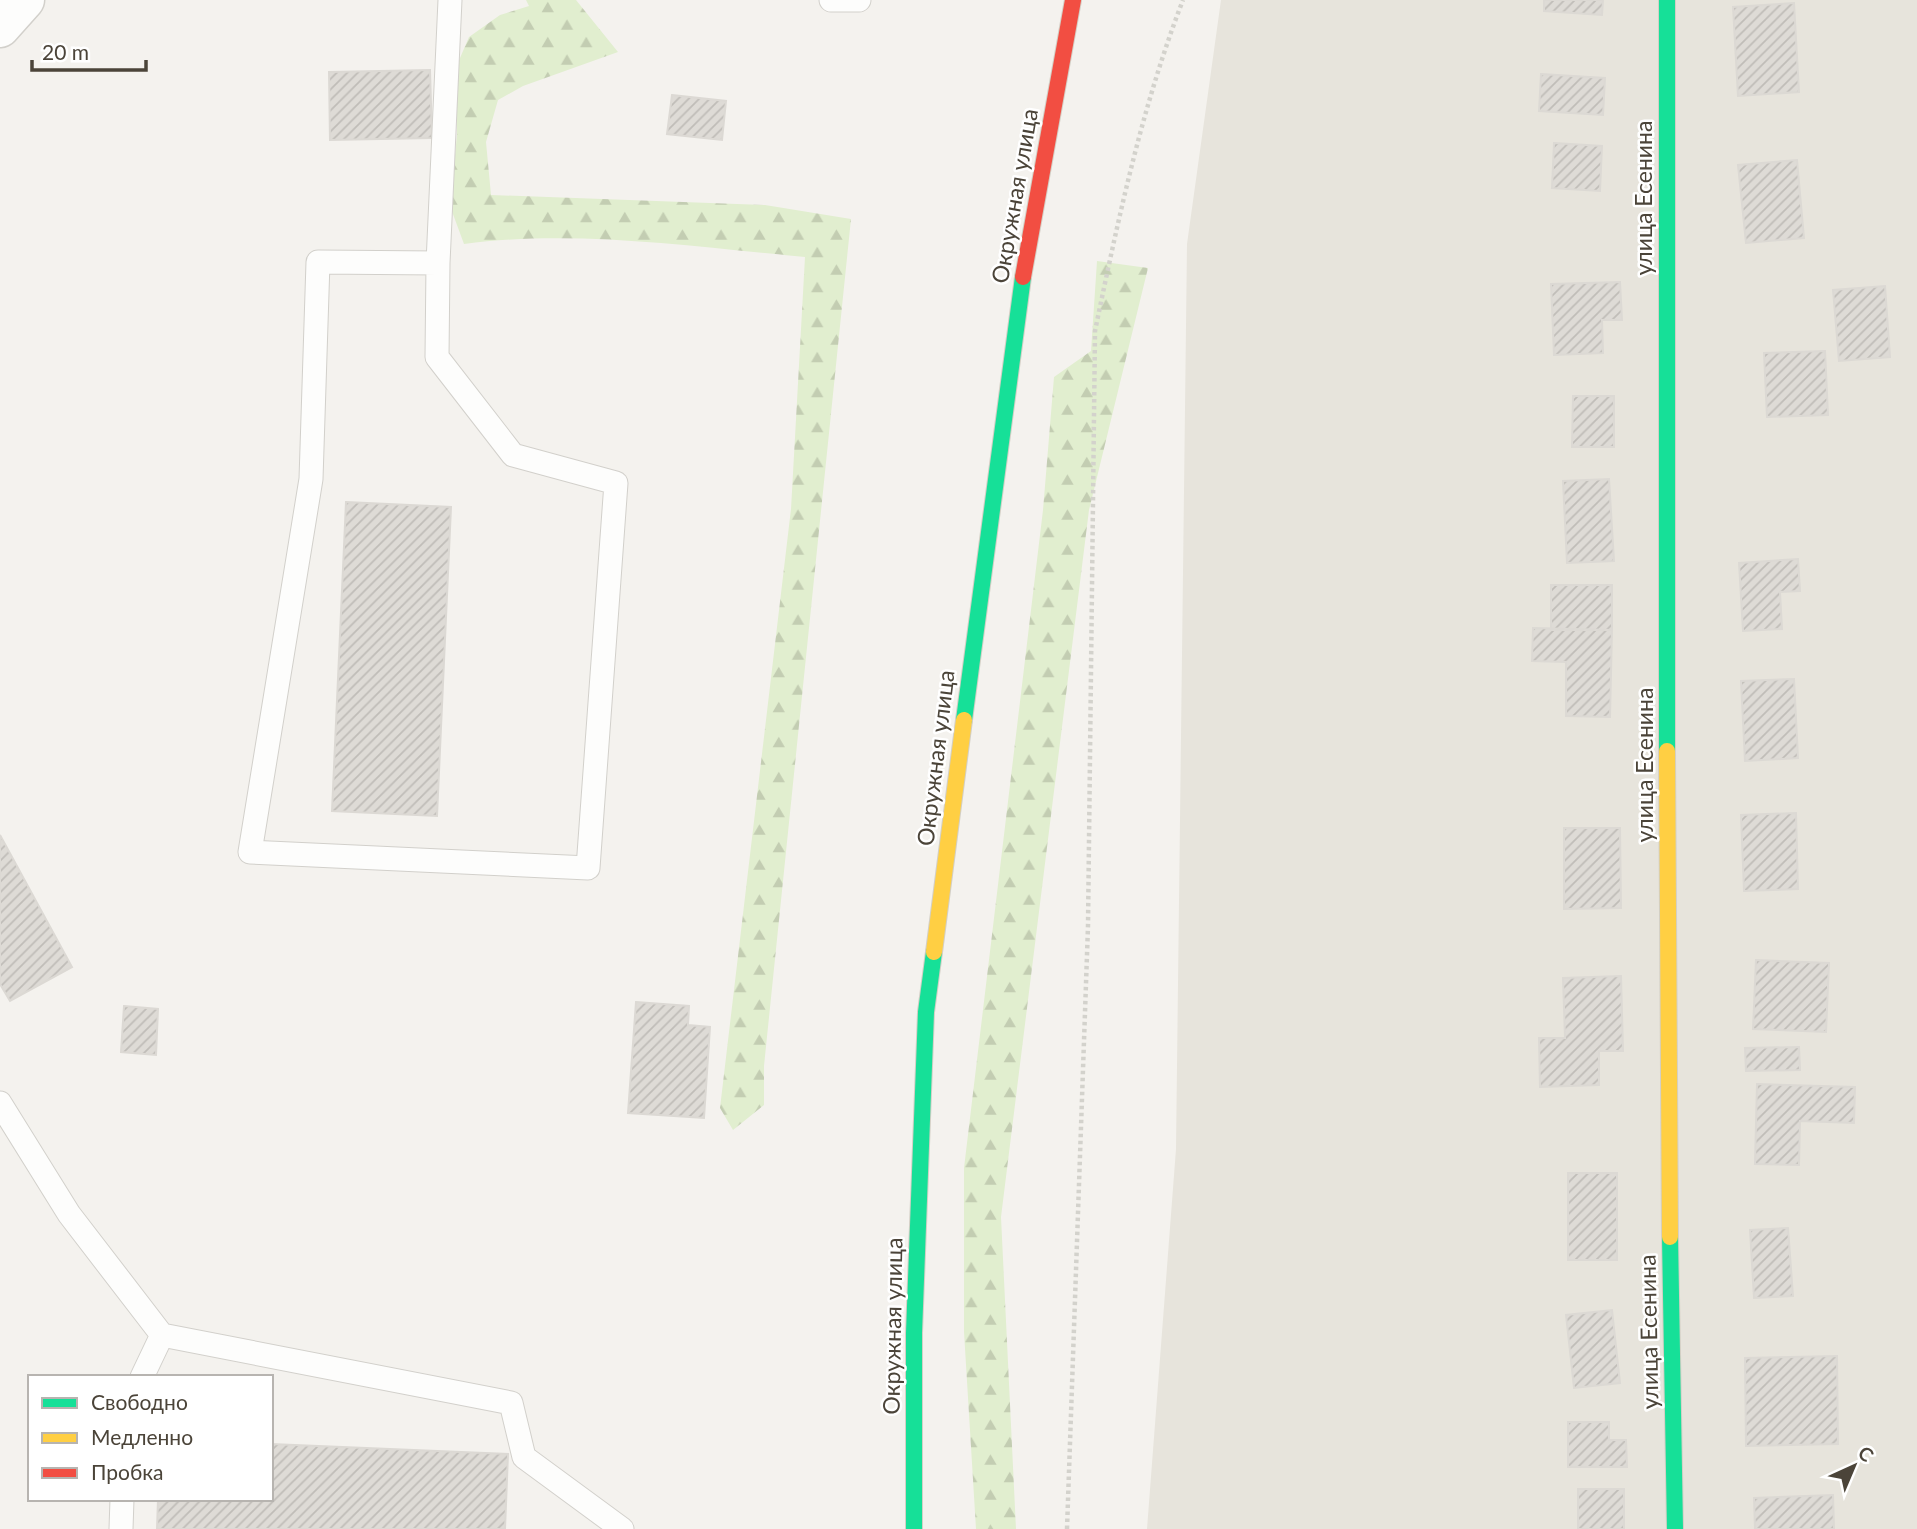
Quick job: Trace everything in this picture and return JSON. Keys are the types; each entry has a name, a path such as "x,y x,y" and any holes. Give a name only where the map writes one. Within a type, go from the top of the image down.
{"main road":[{"name":"Окружная улица","path":"914,1529 914,1333 926,1012 1017,313 1073,0"},
{"name":"улица Есенина","path":"1667,0 1667,1032 1675,1529"}],"street":[{"path":"0,28 25,0"}],"lane":[{"path":"438,263 318,262 311,479 250,852 587,868 616,483 513,455 437,357 438,263 450,0"},
{"path":"831,0 859,0"},
{"path":"0,1103 69,1214 162,1335 511,1402 524,1457 622,1529"},
{"path":"143,1375 162,1335"},
{"path":"121,1529 122,1501"}],"path":[{"path":"1067,1529 1088,926 1095,331 1112,251 1162,55 1183,0"}],"shaded area":[{"path":"1221,0 1917,0 1917,1529 1147,1529 1176,1149 1187,244"}],"green space":[{"path":"526,0 576,0 618,52 523,86 498,100 486,142 491,195 765,205 851,219 764,1066 764,1105 733,1130 720,1108 791,509 805,257 592,239 549,238 464,244 450,206 457,135 457,65 469,37 500,15 529,6"},
{"path":"1097,261 1148,268 1089,510 1001,1217 1016,1529 976,1529 964,1332 964,1168 1043,510 1054,377 1091,351"}],"building":[{"path":"1544,0 1603,0 1602,15 1544,11"},
{"path":"1794,3 1799,92 1738,96 1733,7"},
{"path":"430,70 432,138 330,140 329,72"},
{"path":"1541,74 1605,78 1603,115 1539,111"},
{"path":"672,95 726,101 722,140 667,134"},
{"path":"1554,143 1602,146 1600,191 1552,188"},
{"path":"1797,160 1804,238 1746,243 1738,165"},
{"path":"1620,282 1622,320 1602,320 1603,353 1554,355 1551,284"},
{"path":"1885,286 1890,357 1839,361 1833,290"},
{"path":"1825,351 1828,415 1767,417 1764,353"},
{"path":"1573,396 1614,396 1614,447 1572,447"},
{"path":"1609,479 1614,561 1567,563 1563,481"},
{"path":"346,502 451,507 437,816 332,811"},
{"path":"1798,559 1800,591 1780,592 1782,629 1743,631 1739,563"},
{"path":"1551,585 1612,585 1612,630 1551,630"},
{"path":"1533,628 1612,630 1610,717 1566,716 1566,662 1532,661"},
{"path":"1794,679 1798,758 1745,761 1741,681"},
{"path":"1796,813 1798,889 1744,891 1741,815"},
{"path":"1564,828 1620,828 1621,908 1564,909"},
{"path":"0,835 72,967 10,1001 0,984"},
{"path":"1756,960 1829,963 1826,1032 1753,1029"},
{"path":"1621,976 1623,1051 1599,1051 1599,1085 1540,1087 1539,1038 1565,1038 1563,978"},
{"path":"636,1002 689,1006 688,1025 710,1027 704,1118 628,1113"},
{"path":"124,1006 158,1009 156,1055 121,1052"},
{"path":"1799,1047 1800,1070 1746,1071 1745,1048"},
{"path":"1757,1084 1855,1087 1854,1123 1800,1121 1799,1165 1755,1164"},
{"path":"1568,1173 1617,1173 1617,1260 1568,1260"},
{"path":"1788,1228 1793,1296 1754,1298 1750,1230"},
{"path":"1612,1310 1620,1383 1574,1388 1566,1315"},
{"path":"1837,1356 1838,1444 1746,1446 1745,1358"},
{"path":"1568,1422 1609,1422 1609,1440 1626,1440 1627,1467 1568,1467"},
{"path":"273,1444 508,1454 505,1529 157,1529 158,1501 273,1501"},
{"path":"1578,1489 1624,1489 1624,1529 1578,1529"},
{"path":"1833,1495 1834,1529 1755,1529 1754,1498"}],"traffic: fast":[{"path":"1667,0 1667,751"},
{"path":"964,720 1023,277"},
{"path":"914,1529 914,1333 926,1012 934,952"},
{"path":"1670,1237 1675,1529"}],"traffic: slow":[{"path":"934,952 964,720"},
{"path":"1667,751 1670,1237"}],"traffic: jam":[{"path":"1023,277 1073,0"}]}
